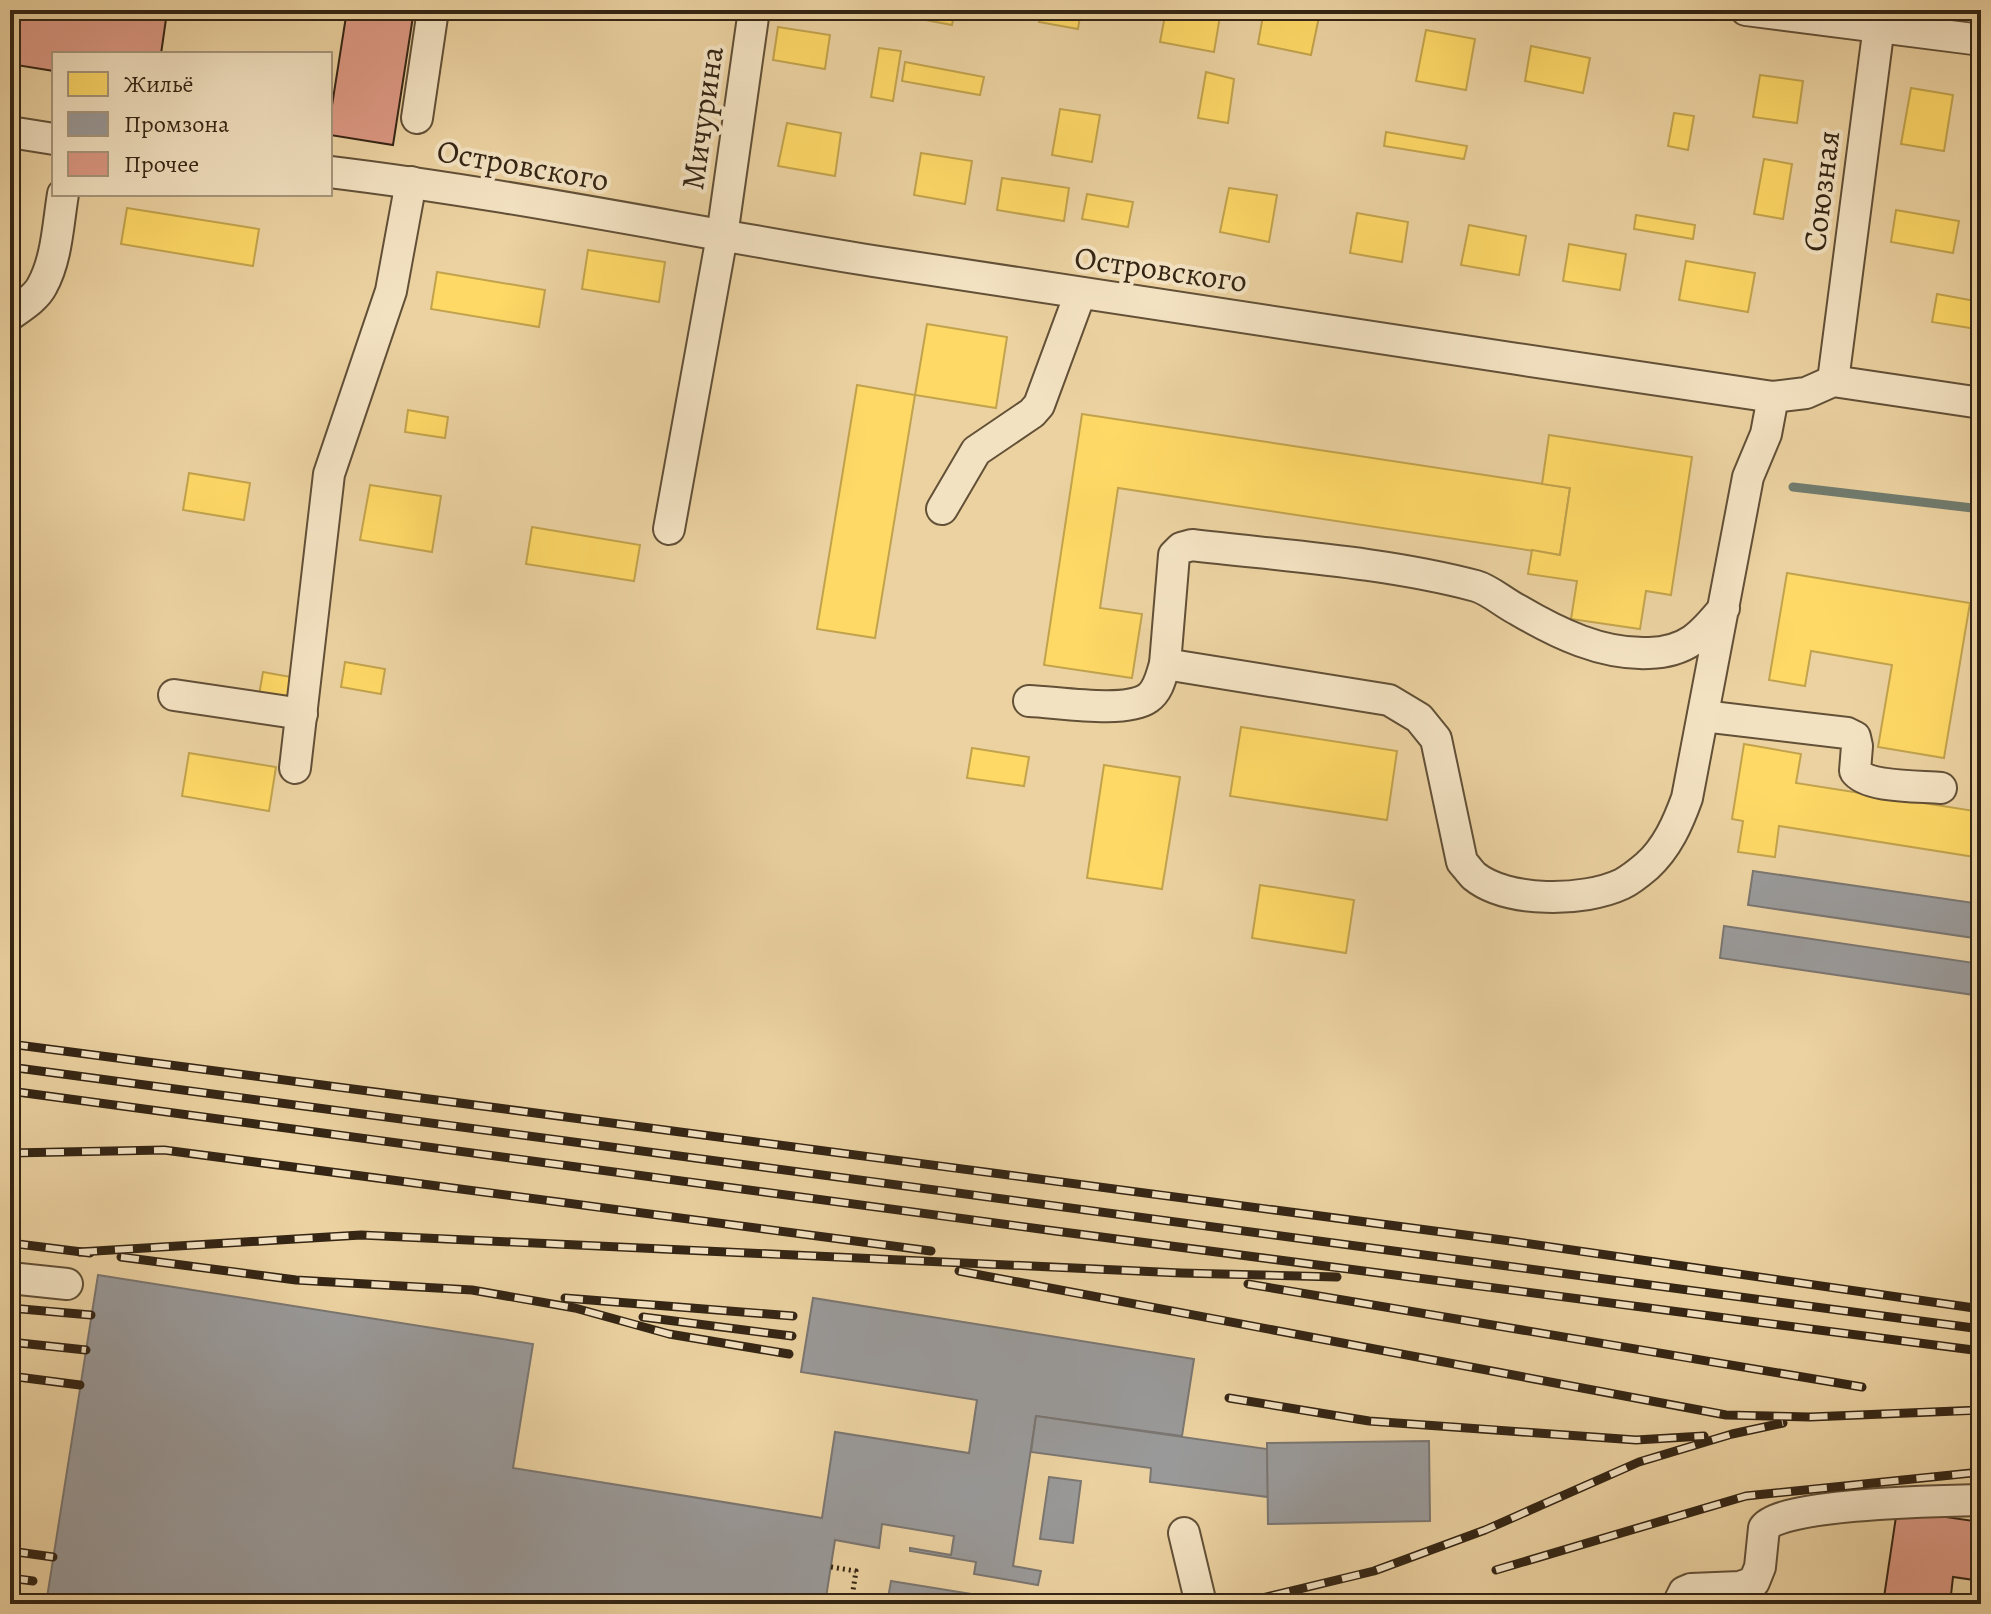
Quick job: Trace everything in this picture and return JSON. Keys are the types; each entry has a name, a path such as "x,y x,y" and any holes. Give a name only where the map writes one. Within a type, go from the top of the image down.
{"street":[{"path":"417,118 433,10"},
{"name":"Мичурина","path":"669,529 722,236 754,10"},
{"path":"1746,10 1880,18 1981,40"},
{"name":"Союзная","path":"1833,381 1880,18"},
{"path":"10,132 52,139"},
{"name":"Островского","path":"332,172 411,182 1080,294 1773,397 1806,393 1833,381 1981,403"},
{"path":"295,768 329,474 391,291 411,182"},
{"path":"10,315 42,288 54,249 63,196"},
{"path":"942,509 976,451 1039,405 1080,294"},
{"path":"1165,664 1389,700 1404,707 1430,728 1436,739 1462,862 1474,876 1513,894 1562,896 1590,893 1622,884 1662,851 1681,816 1748,477 1766,434 1773,397"},
{"path":"1029,701 1129,706 1149,697 1158,686 1165,664 1174,555 1181,548 1192,545 1406,572 1480,587 1573,639 1627,653 1652,654 1689,643 1701,636 1724,608"},
{"path":"174,695 302,714"},
{"path":"1703,716 1847,733 1855,737 1855,771 1860,778 1872,782 1941,788"},
{"path":"10,1278 67,1284"},
{"path":"1678,1604 1684,1592 1691,1589 1740,1587 1754,1582 1760,1567 1764,1528 1773,1520 1881,1503 1981,1500"},
{"path":"1184,1533 1201,1604"}],"path":[{"path":"831,1567 856,1571 851,1604"}],"building: Жильё":[{"path":"900,10 955,10 952,25 899,15"},
{"path":"1041,10 1081,10 1078,29 1039,22"},
{"path":"1166,10 1221,10 1214,52 1160,42"},
{"path":"1264,10 1319,17 1311,55 1258,44"},
{"path":"778,27 830,35 825,69 773,60"},
{"path":"1426,30 1475,39 1466,90 1416,81"},
{"path":"1531,46 1590,58 1583,93 1525,81"},
{"path":"879,48 901,51 893,101 871,97"},
{"path":"905,62 984,77 980,95 902,81"},
{"path":"1206,72 1234,79 1228,123 1198,118"},
{"path":"1760,75 1803,81 1797,123 1753,117"},
{"path":"1911,88 1953,95 1944,151 1901,144"},
{"path":"1060,109 1100,115 1092,162 1052,155"},
{"path":"1674,113 1694,116 1688,150 1668,146"},
{"path":"787,123 841,133 835,176 778,166"},
{"path":"1386,132 1467,146 1464,159 1384,146"},
{"path":"921,153 972,161 965,204 914,195"},
{"path":"1764,159 1792,164 1783,219 1754,214"},
{"path":"1002,178 1069,188 1064,221 997,210"},
{"path":"1229,188 1277,195 1269,242 1220,232"},
{"path":"1087,194 1133,202 1128,227 1082,219"},
{"path":"127,208 259,229 253,266 121,244"},
{"path":"1896,210 1959,221 1953,253 1891,242"},
{"path":"1357,213 1408,222 1402,262 1350,253"},
{"path":"1636,215 1695,225 1693,239 1634,229"},
{"path":"1469,225 1526,236 1519,275 1461,265"},
{"path":"1569,244 1626,254 1620,290 1563,281"},
{"path":"588,250 665,262 659,302 582,289"},
{"path":"1686,261 1755,273 1748,312 1679,300"},
{"path":"437,272 545,290 539,327 431,309"},
{"path":"1937,294 1981,302 1977,329 1932,322"},
{"path":"927,324 1007,337 996,408 915,395"},
{"path":"857,385 915,395 875,638 817,629"},
{"path":"408,410 448,417 445,438 405,432"},
{"path":"1082,414 1570,488 1560,555 1118,488 1100,608 1142,614 1132,678 1044,665"},
{"path":"1549,435 1692,457 1671,595 1646,591 1640,629 1571,619 1577,581 1528,574 1532,550 1560,555 1570,488 1542,484"},
{"path":"189,473 250,483 244,520 183,510"},
{"path":"370,485 441,496 432,552 360,540"},
{"path":"532,527 640,545 634,581 526,564"},
{"path":"1787,573 1970,603 1944,758 1878,747 1892,665 1811,651 1805,686 1769,680"},
{"path":"345,662 385,669 381,694 341,687"},
{"path":"263,672 291,677 287,699 259,695"},
{"path":"1241,727 1397,751 1387,820 1230,796"},
{"path":"1744,744 1801,754 1796,783 1981,812 1981,858 1779,826 1775,857 1738,852 1743,821 1732,819"},
{"path":"972,748 1029,757 1024,786 967,778"},
{"path":"189,753 276,767 269,811 182,796"},
{"path":"1104,765 1180,777 1162,889 1087,878"},
{"path":"1260,885 1354,900 1346,953 1252,938"}],"building: Промзона":[{"path":"1753,871 1981,904 1981,939 1748,905"},
{"path":"1724,926 1981,964 1981,996 1720,958"},
{"path":"98,1275 533,1344 513,1468 822,1518 835,1432 969,1453 977,1400 801,1372 813,1298 1194,1359 1182,1436 1036,1416 1013,1566 1041,1571 1038,1585 974,1574 976,1562 910,1551 910,1548 951,1555 954,1536 882,1524 879,1548 835,1540 825,1604 530,1604 498,1599 497,1604 46,1604"},
{"path":"1036,1416 1267,1449 1268,1497 1150,1482 1151,1468 1031,1452"},
{"path":"1429,1441 1430,1521 1268,1524 1267,1443"},
{"path":"1049,1477 1081,1481 1073,1543 1040,1539"},
{"path":"891,1581 1027,1603 1027,1604 887,1604"}],"building: Прочее":[{"path":"10,10 167,12 161,52 52,52 52,71 10,64"},
{"path":"347,10 414,10 393,145 332,135 332,105"},
{"path":"1897,1510 1981,1522 1981,1581 1953,1577 1950,1604 1883,1604"}],"waterway":[{"path":"1793,487 1981,509"}],"railway":[{"path":"10,1044 1503,1240 1981,1309"},
{"path":"10,1067 1981,1329"},
{"path":"10,1091 1981,1351"},
{"path":"10,1153 164,1150 931,1251"},
{"path":"79,1252 361,1235 1181,1273 1337,1277"},
{"path":"10,1243 90,1253"},
{"path":"121,1257 296,1280 472,1290 575,1308 669,1334 789,1354"},
{"path":"959,1271 1726,1415 1810,1417 1981,1410"},
{"path":"1248,1284 1862,1387"},
{"path":"565,1298 793,1316"},
{"path":"10,1308 91,1315"},
{"path":"643,1317 792,1336"},
{"path":"10,1342 86,1350"},
{"path":"10,1376 80,1385"},
{"path":"1229,1398 1369,1421 1636,1440 1704,1436"},
{"path":"1237,1604 1374,1571 1485,1530 1639,1462 1732,1434 1783,1423"},
{"path":"1496,1570 1746,1496 1981,1472"},
{"path":"10,1551 53,1557"},
{"path":"10,1578 33,1581"},
{"path":"10,1599 31,1602"}]}
